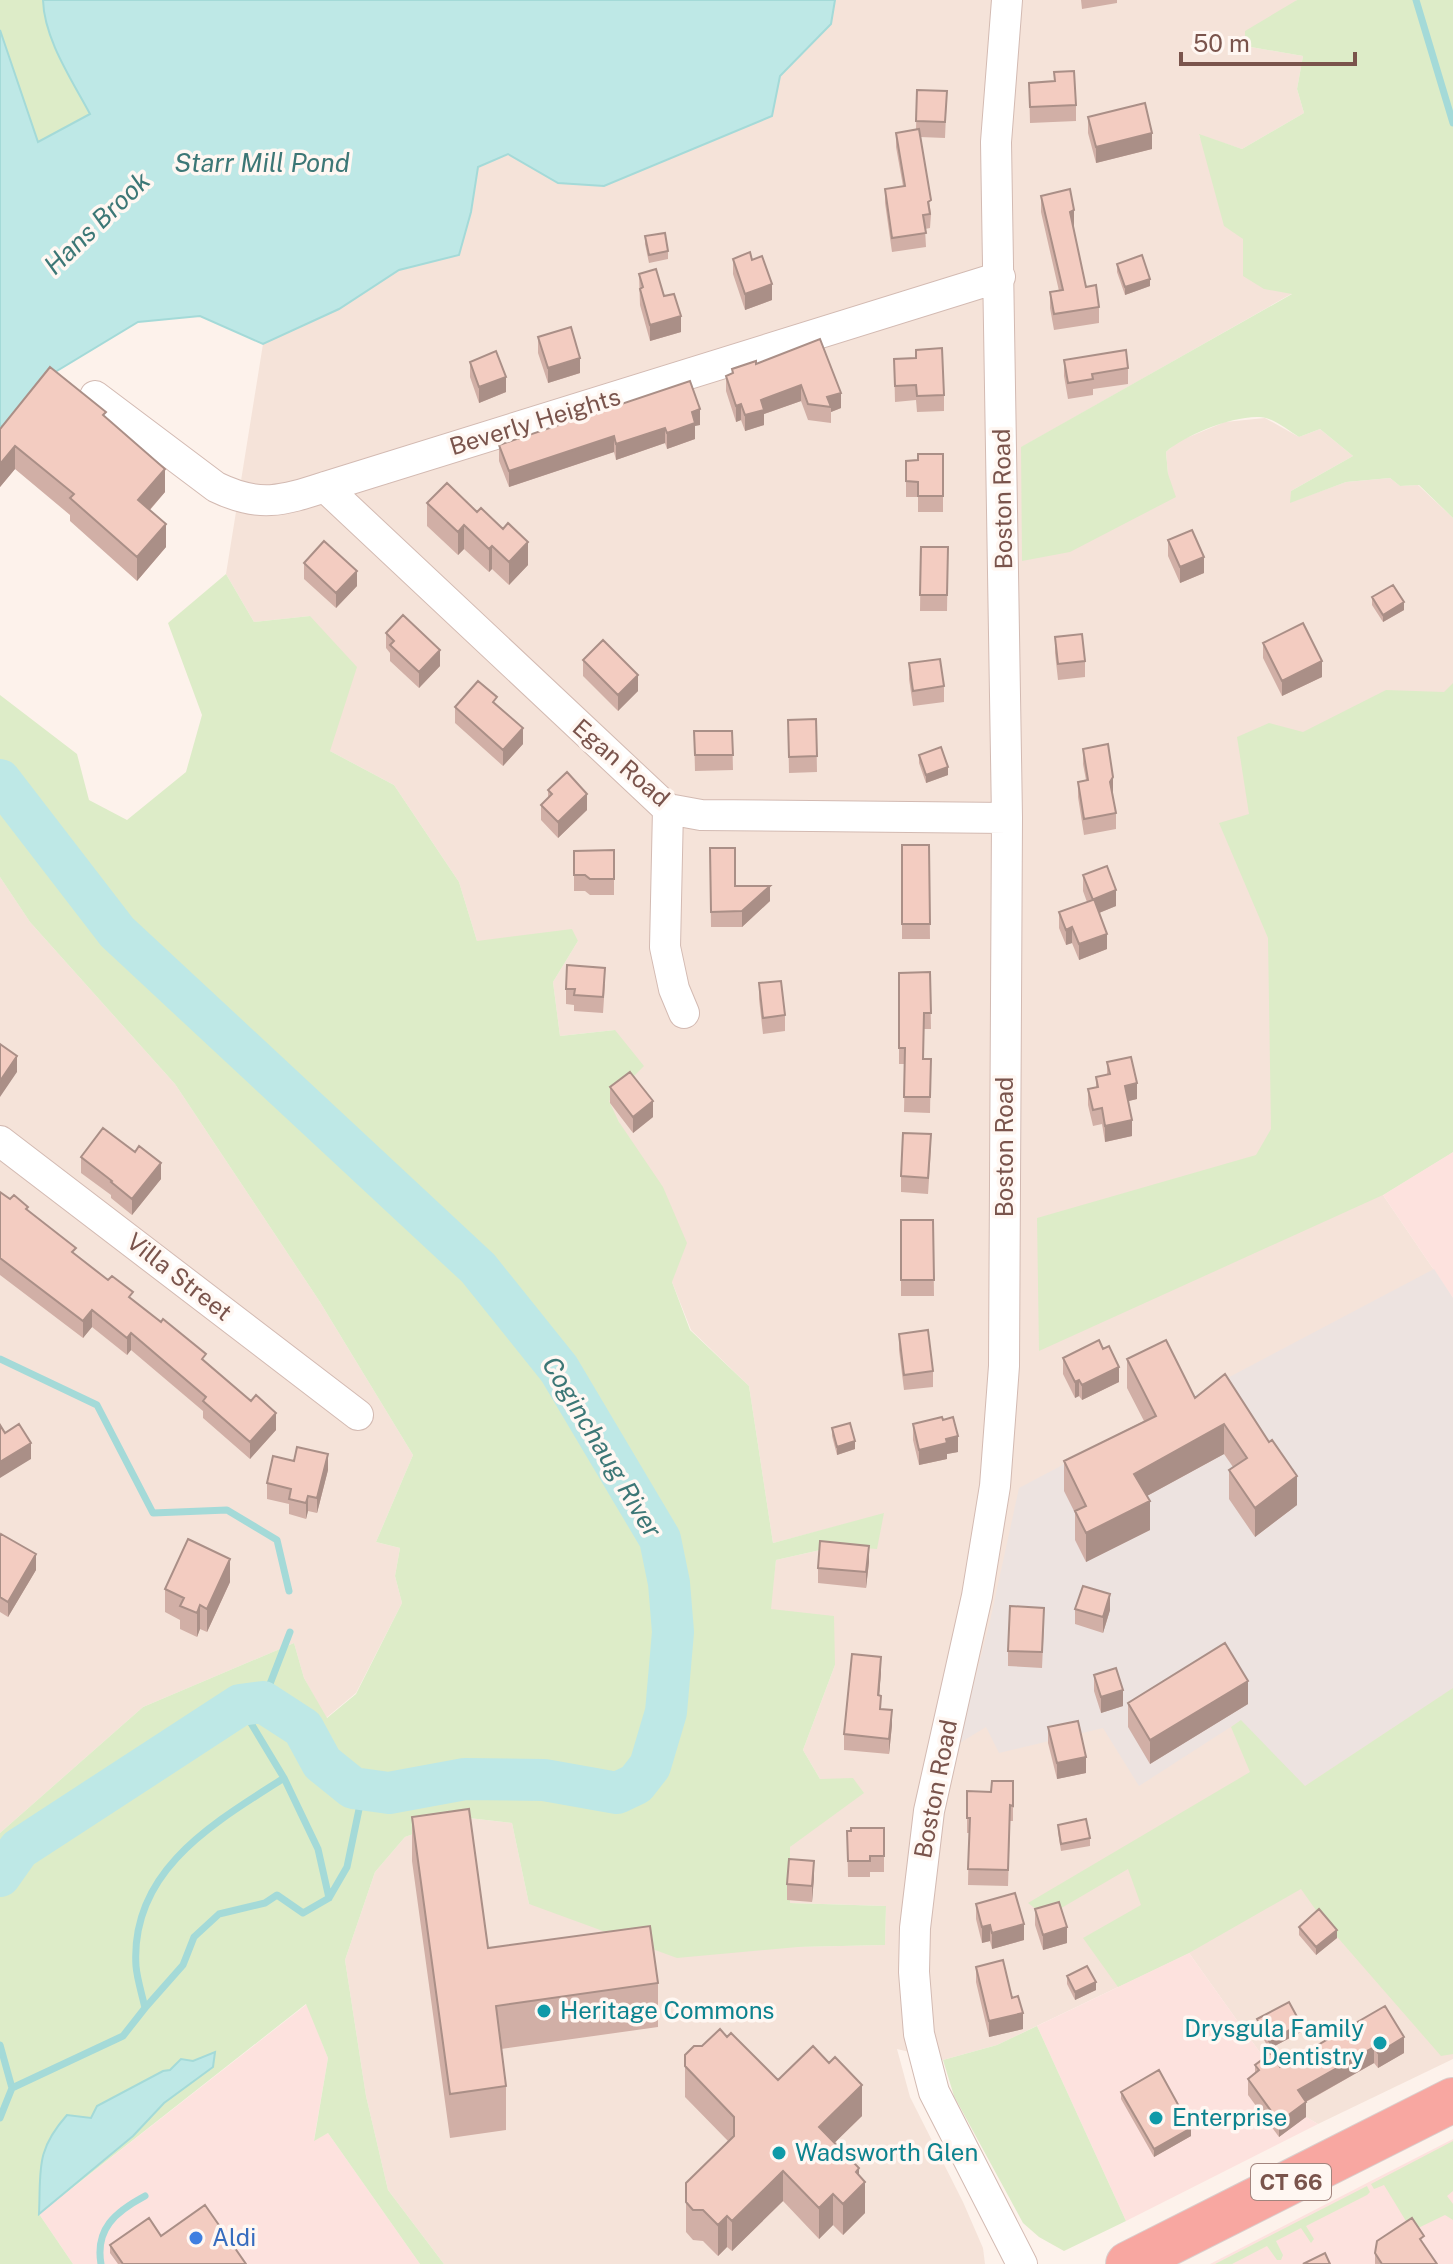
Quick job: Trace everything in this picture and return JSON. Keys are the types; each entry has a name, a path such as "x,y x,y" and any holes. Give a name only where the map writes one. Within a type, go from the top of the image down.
{"highway":[{"name":"CT 66","path":"1128,2264 1453,2100"}],"street":[{"name":"Boston Road","path":"1007,0 996,142 1007,818 1004,1366 995,1486 977,1596 929,1811 915,1928 914,1972 919,2034 934,2092 1022,2264"},
{"name":"Beverly Heights","path":"95,396 216,487 238,498 265,502 325,487 1000,277"},
{"name":"Egan Road","path":"325,487 668,809 701,815 1007,818"},
{"path":"668,809 665,947 674,989 684,1013"},
{"name":"Villa Street","path":"0,1141 358,1415"}],"shaded area":[{"path":"835,0 1297,0 1245,46 1303,56 1297,89 1304,113 1242,149 1199,135 1243,239 1243,275 1293,293 1022,447 1168,474 1166,452 1179,441 1225,422 1265,418 1299,437 1320,429 1353,456 1291,491 1291,502 1346,482 1390,478 1400,486 1418,485 1453,518 1453,1152 1383,1195 1453,1298 1453,2059 1318,2124 1306,2117 1189,1953 997,2045 943,2060 897,2049 910,2097 963,2202 983,2248 985,2264 444,2264 388,2190 366,2096 345,1960 375,1872 405,1837 460,1817 512,1823 529,1904 798,1947 885,1945 886,1906 790,1903 790,1847 853,1779 820,1779 803,1750 835,1665 770,1610 776,1560 838,1546 884,1514 773,1543 749,1386 691,1330 619,1122 608,1101 615,1030 560,1036 553,982 578,941 477,941 459,882 394,785 330,751 310,616 254,622 226,574 263,344 339,309 399,270 459,255 471,212 478,167 508,154 558,183 604,186 772,116 780,76 831,24"},
{"path":"0,877 30,922 175,1084 320,1302 413,1455 376,1542 400,1548 395,1576 402,1603 356,1693 326,1718 304,1678 294,1643 143,1707 0,1833"},
{"path":"1453,1152 1453,1298 1383,1195"},
{"path":"1434,1269 1453,1298 1453,1688 1305,1786 1240,1721 1139,1786 1103,1728 999,1753 986,1727 958,1744 990,1621 1019,1488"},
{"path":"1189,1953 1306,2117 1318,2124 1126,2221 1037,2026"},
{"path":"307,2004 328,2058 314,2140 328,2133 420,2264 73,2264 39,2214"},
{"path":"1453,2139 1453,2264 1210,2264 1367,2183"}],"green space":[{"path":"0,0 43,0 54,45 90,114 38,142 0,33"},
{"path":"1297,0 1453,0 1453,518 1419,485 1400,486 1390,478 1346,482 1290,503 1291,491 1353,456 1320,429 1299,437 1270,419 1242,418 1213,426 1166,452 1168,474 1176,497 1070,552 1022,561 1021,447 1292,294 1264,289 1243,276 1243,239 1224,226 1199,134 1242,149 1304,113 1297,89 1303,56 1245,46 1245,31"},
{"path":"226,574 254,622 310,616 357,667 330,751 394,785 459,882 477,941 572,929 578,941 553,982 560,1036 615,1030 644,1066 609,1101 619,1122 663,1187 687,1243 672,1282 690,1330 749,1386 773,1543 884,1513 877,1549 838,1546 776,1560 771,1609 834,1616 835,1665 803,1750 820,1779 853,1778 864,1793 790,1847 790,1903 886,1906 885,1945 798,1947 677,1958 529,1904 512,1823 460,1817 405,1837 375,1872 345,1960 366,2096 388,2190 444,2264 420,2264 328,2133 314,2141 328,2058 306,2004 39,2214 73,2264 0,2264 0,1833 143,1707 294,1643 304,1678 327,1718 356,1694 402,1603 395,1576 400,1548 376,1542 413,1455 320,1302 175,1084 30,922 0,877 0,695 77,754 89,800 127,820 186,772 202,715 168,623"},
{"path":"1453,683 1453,1152 1383,1195 1039,1351 1037,1218 1256,1155 1271,1129 1268,938 1219,823 1249,814 1237,737 1269,723 1303,732 1386,690 1444,692"},
{"path":"1453,1688 1453,2054 1441,2056 1325,1923 1301,1889 1189,1953 1118,1987 1083,1938 1141,1905 1128,1869 1046,1917 1028,1903 1250,1772 1231,1727 1241,1720 1305,1786"},
{"path":"1037,2026 1126,2221 1064,2251 1039,2237 1023,2223 954,2096 943,2060 997,2045"},
{"path":"1453,2141 1453,2191 1447,2196 1453,2204 1453,2220 1445,2215 1412,2231 1384,2185 1374,2189 1371,2184"},
{"path":"1367,2186 1370,2192 1367,2195 1306,2226 1314,2239 1311,2243 1301,2228 1276,2241 1283,2255 1281,2260 1277,2260 1267,2246 1232,2264 1215,2264"}],"water":[{"name":"Starr Mill Pond","path":"43,0 835,0 831,24 780,76 772,116 604,186 558,183 508,154 478,167 471,212 459,255 399,270 339,309 263,344 200,316 138,322 42,380 14,426 0,426 0,30 38,142 90,114 54,44"},
{"path":"215,2052 213,2067 164,2103 133,2136 39,2214 40,2173 45,2151 49,2139 67,2115 91,2118 97,2106 170,2070 181,2059 193,2061"}],"building":[{"path":"1074,71 1076,105 1030,107 1029,83 1055,81 1054,72"},
{"path":"917,90 947,91 945,122 916,121"},
{"path":"1145,103 1152,133 1096,147 1088,117"},
{"path":"919,129 931,200 928,202 930,214 923,215 926,233 892,238 885,189 905,186 896,133"},
{"path":"1070,189 1074,210 1070,212 1086,287 1096,285 1099,307 1054,314 1050,292 1063,290 1041,196"},
{"path":"665,233 668,251 649,255 645,236"},
{"path":"750,252 752,260 762,256 772,284 745,294 733,259"},
{"path":"1142,255 1150,279 1125,287 1117,264"},
{"path":"656,269 664,296 674,294 681,316 650,325 639,274"},
{"path":"571,327 580,358 548,368 538,337"},
{"path":"820,339 841,393 827,397 831,407 808,404 801,385 761,400 764,410 745,415 741,404 736,406 726,376 733,373 732,369 756,361 756,364"},
{"path":"942,348 944,395 917,396 916,385 895,386 894,359 916,358 916,350"},
{"path":"1126,350 1128,368 1092,374 1093,379 1068,383 1064,360"},
{"path":"496,351 506,377 479,387 470,362"},
{"path":"50,367 106,412 103,415 165,469 138,500 166,524 137,557 70,498 74,494 15,446 0,464 0,429"},
{"path":"690,381 700,409 692,412 695,423 667,433 665,428 616,444 614,436 509,471 499,445"},
{"path":"918,454 943,454 943,496 918,496 918,482 906,481 906,461 918,460"},
{"path":"447,483 477,512 481,508 503,529 508,523 528,542 509,562 492,546 489,549 464,525 458,532 427,503"},
{"path":"1192,530 1204,557 1180,567 1168,540"},
{"path":"324,541 357,571 336,593 304,563"},
{"path":"921,547 948,547 947,595 920,595"},
{"path":"1393,585 1404,602 1383,615 1372,597"},
{"path":"403,615 440,650 419,672 390,645 394,641 386,633"},
{"path":"1303,623 1322,661 1282,681 1263,643"},
{"path":"1082,634 1085,661 1058,664 1055,637"},
{"path":"603,640 638,675 618,695 583,660"},
{"path":"940,659 944,686 913,691 909,663"},
{"path":"478,681 497,697 493,702 523,728 503,750 455,707"},
{"path":"816,719 817,756 789,757 788,720"},
{"path":"694,731 732,731 733,755 695,755"},
{"path":"1108,744 1116,813 1084,819 1078,782 1088,780 1083,749"},
{"path":"941,747 948,767 926,775 919,755"},
{"path":"567,772 587,794 558,822 541,805 552,794 548,790"},
{"path":"902,845 929,845 930,924 902,924"},
{"path":"710,848 735,848 735,886 770,886 742,911 711,912"},
{"path":"614,850 614,879 574,875 574,851"},
{"path":"1107,866 1116,890 1094,899 1107,934 1079,944 1072,927 1066,930 1059,912 1093,900 1083,875"},
{"path":"567,965 605,968 603,997 574,995 575,989 566,989"},
{"path":"930,972 931,1013 924,1013 923,1059 931,1059 930,1097 904,1097 905,1048 899,1048 899,973"},
{"path":"781,981 785,1015 763,1018 759,983"},
{"path":"0,1044 17,1056 0,1081"},
{"path":"1131,1057 1137,1083 1125,1086 1132,1120 1105,1126 1102,1108 1093,1110 1088,1089 1098,1087 1096,1077 1110,1074 1107,1062"},
{"path":"630,1072 653,1101 633,1117 610,1087"},
{"path":"103,1128 135,1152 139,1146 161,1163 132,1199 81,1157"},
{"path":"903,1133 931,1134 928,1178 901,1176"},
{"path":"0,1192 10,1199 14,1195 28,1207 26,1209 76,1248 72,1252 108,1280 112,1276 133,1292 129,1297 161,1322 163,1319 206,1354 202,1359 251,1401 256,1395 276,1413 250,1442 203,1401 206,1397 131,1333 127,1338 92,1310 83,1321 0,1258"},
{"path":"901,1220 933,1220 934,1280 901,1280"},
{"path":"928,1330 933,1371 904,1375 899,1334"},
{"path":"1099,1340 1103,1349 1109,1346 1119,1367 1082,1385 1079,1380 1075,1382 1063,1358"},
{"path":"1166,1340 1195,1398 1225,1374 1269,1442 1272,1440 1297,1476 1255,1508 1229,1470 1247,1458 1224,1424 1134,1474 1150,1501 1086,1533 1075,1511 1086,1506 1064,1461 1156,1416 1127,1359"},
{"path":"942,1417 943,1420 953,1417 958,1436 946,1439 947,1443 919,1450 913,1424"},
{"path":"850,1423 855,1441 837,1447 832,1428"},
{"path":"19,1424 31,1443 0,1462 0,1425 5,1433"},
{"path":"297,1447 328,1454 317,1498 308,1496 306,1503 289,1499 291,1489 267,1483 273,1456 294,1461"},
{"path":"1,1534 36,1554 8,1602 0,1597"},
{"path":"188,1539 230,1559 207,1609 200,1605 197,1613 180,1606 184,1598 165,1589"},
{"path":"820,1541 869,1546 866,1572 818,1568"},
{"path":"1083,1586 1110,1594 1103,1617 1075,1609"},
{"path":"1010,1606 1044,1608 1042,1652 1008,1651"},
{"path":"1225,1643 1248,1681 1150,1740 1128,1703"},
{"path":"852,1654 881,1657 878,1695 881,1696 880,1709 892,1710 889,1739 844,1734"},
{"path":"1116,1668 1123,1690 1101,1697 1094,1675"},
{"path":"1078,1721 1086,1757 1057,1763 1048,1727"},
{"path":"992,1781 1013,1781 1008,1870 968,1869 970,1818 967,1818 967,1791 991,1792"},
{"path":"469,1809 488,1948 650,1926 658,1983 496,2006 506,2086 450,2094 412,1817"},
{"path":"1086,1819 1090,1838 1061,1844 1058,1825"},
{"path":"851,1828 884,1828 884,1856 870,1856 870,1861 848,1861 847,1831"},
{"path":"789,1859 814,1861 812,1886 787,1884"},
{"path":"1015,1893 1024,1924 992,1933 990,1925 982,1927 976,1904"},
{"path":"1059,1902 1067,1927 1043,1935 1035,1909"},
{"path":"1319,1909 1337,1930 1316,1947 1299,1927"},
{"path":"1003,1960 1012,1998 1018,1996 1023,2013 989,2021 976,1967"},
{"path":"1087,1966 1096,1982 1075,1992 1067,1976"},
{"path":"1289,2002 1301,2024 1269,2041 1257,2019"},
{"path":"1385,2006 1404,2037 1378,2053 1374,2047 1298,2090 1306,2102 1279,2122 1248,2079 1259,2070 1255,2065 1271,2053 1280,2067"},
{"name":"Wadsworth Glen","path":"720,2029 727,2037 731,2033 778,2080 813,2046 829,2063 835,2057 862,2085 819,2127 859,2168 856,2172 865,2182 843,2204 833,2194 819,2208 783,2171 732,2221 727,2216 718,2225 703,2210 693,2210 686,2202 686,2183 734,2136 734,2117 685,2066 685,2055 694,2046 702,2046"},
{"name":"Enterprise","path":"1159,2070 1191,2128 1154,2149 1121,2092"},
{"name":"Aldi","path":"205,2205 246,2264 123,2264 110,2245 149,2218 161,2236"},
{"path":"1412,2218 1424,2236 1420,2239 1437,2264 1382,2264 1375,2253 1377,2241"},
{"path":"1325,2253 1330,2264 1303,2264"}],"waterway":[{"path":"1416,0 1453,123"},
{"name":"Coginchaug River","path":"0,780 117,932 478,1268 559,1369 660,1539 669,1583 673,1632 666,1712 650,1766 636,1784 617,1793 544,1780 465,1779 389,1793 353,1788 322,1763 303,1728 263,1702 240,1705 19,1849 0,1876"},
{"path":"0,1359 97,1405 153,1513 227,1510 277,1540 289,1591"},
{"path":"263,1702 290,1632"},
{"path":"0,2118 12,2088 123,2036 145,2008 136,1966 138,1932 147,1902 162,1876 205,1832 284,1778 240,1705"},
{"path":"284,1778 318,1849 329,1898"},
{"path":"145,2008 183,1965 194,1937 219,1914 265,1903 277,1895 303,1913 329,1898 347,1867 363,1790"},
{"path":"0,2045 12,2088"},
{"path":"101,2264 104,2231 116,2215 145,2196"}],"place":[{"name":"Heritage Commons","path":"544,2011"},
{"name":"Drysgula Family Dentistry","path":"1380,2043"},
{"name":"Enterprise","path":"1156,2118"},
{"name":"Wadsworth Glen","path":"779,2153"},
{"name":"Aldi","path":"196,2238"}],"water label":[{"name":"Hans Brook","path":"97,223"}]}
